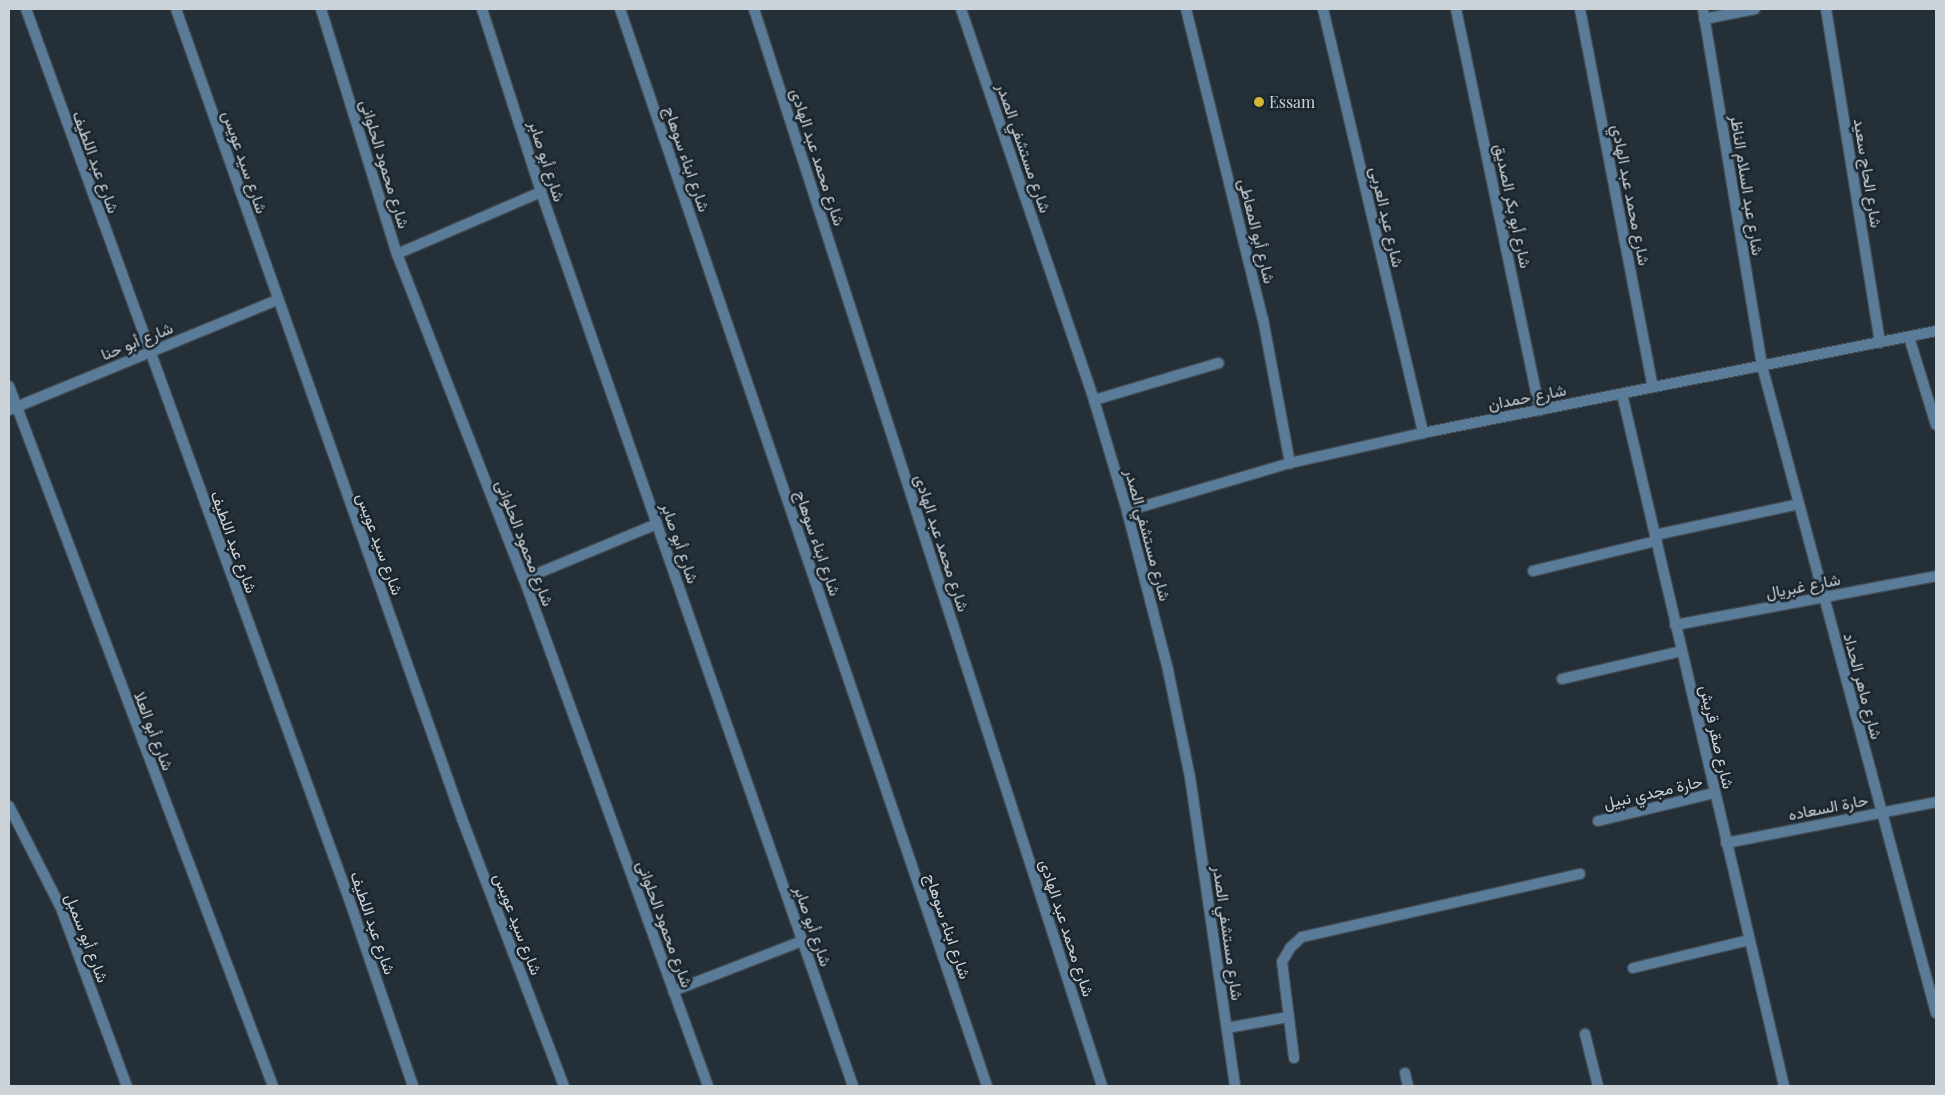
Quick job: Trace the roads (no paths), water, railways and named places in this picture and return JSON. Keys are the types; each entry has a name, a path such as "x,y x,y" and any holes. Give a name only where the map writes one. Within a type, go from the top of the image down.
{"street":[{"name":"شارع عبد اللطيف","path":"26,9 148,353 349,899 413,1086"},
{"name":"شارع سيد عويس","path":"176,9 277,300 462,819 564,1086"},
{"name":"شارع محمود الحلوانى","path":"321,9 397,254 524,580 708,1086"},
{"name":"شارع أبو صابر","path":"482,9 541,192 853,1086"},
{"name":"شارع ابناء سوهاج","path":"620,9 987,1086"},
{"name":"شارع محمد عبد الهادى","path":"754,9 1102,1086"},
{"name":"شارع مستشفي الصدر","path":"961,9 1094,400 1127,510 1168,670 1190,777 1236,1086"},
{"name":"شارع أبو المعاطى","path":"1186,9 1263,319 1290,462"},
{"name":"شارع عيد العربى","path":"1323,9 1423,433"},
{"name":"شارع أبو بكر الصديق","path":"1456,9 1540,410"},
{"name":"شارع محمد عبد الهادي","path":"1580,9 1653,387"},
{"path":"1703,14 1755,9"},
{"name":"شارع الحاج سعيد","path":"1826,9 1880,343"},
{"name":"شارع عبد السلام الناظر","path":"1703,14 1762,366"},
{"path":"397,254 541,192"},
{"name":"شارع أبو حنا","path":"13,408 277,300"},
{"name":"شارع حمدان","path":"1127,510 1290,462 1423,433 1936,331"},
{"path":"1910,337 1936,425"},
{"path":"1094,400 1218,363"},
{"name":"شارع ماهر الحداد","path":"1762,366 1936,1013"},
{"name":"شارع أبو العلا","path":"9,386 13,408 274,1086"},
{"name":"شارع صقر قريش","path":"1622,394 1784,1086"},
{"path":"1533,570 1799,504"},
{"path":"524,580 657,524"},
{"name":"شارع غبريال","path":"1676,625 1936,576"},
{"path":"1562,679 1682,651"},
{"name":"حارة مجدي نبيل","path":"1598,821 1715,793"},
{"name":"حارة السعاده","path":"1726,843 1936,802"},
{"name":"شارع أبو سمبل","path":"9,806 61,908 127,1086"},
{"path":"1294,1058 1282,962 1290,948 1302,937 1580,874"},
{"path":"673,991 802,940"},
{"path":"1633,968 1750,940"},
{"path":"1227,1028 1288,1017"},
{"path":"1585,1034 1598,1086"},
{"path":"1405,1073 1408,1086"}],"place":[{"name":"Essam","path":"1259,102"}]}
